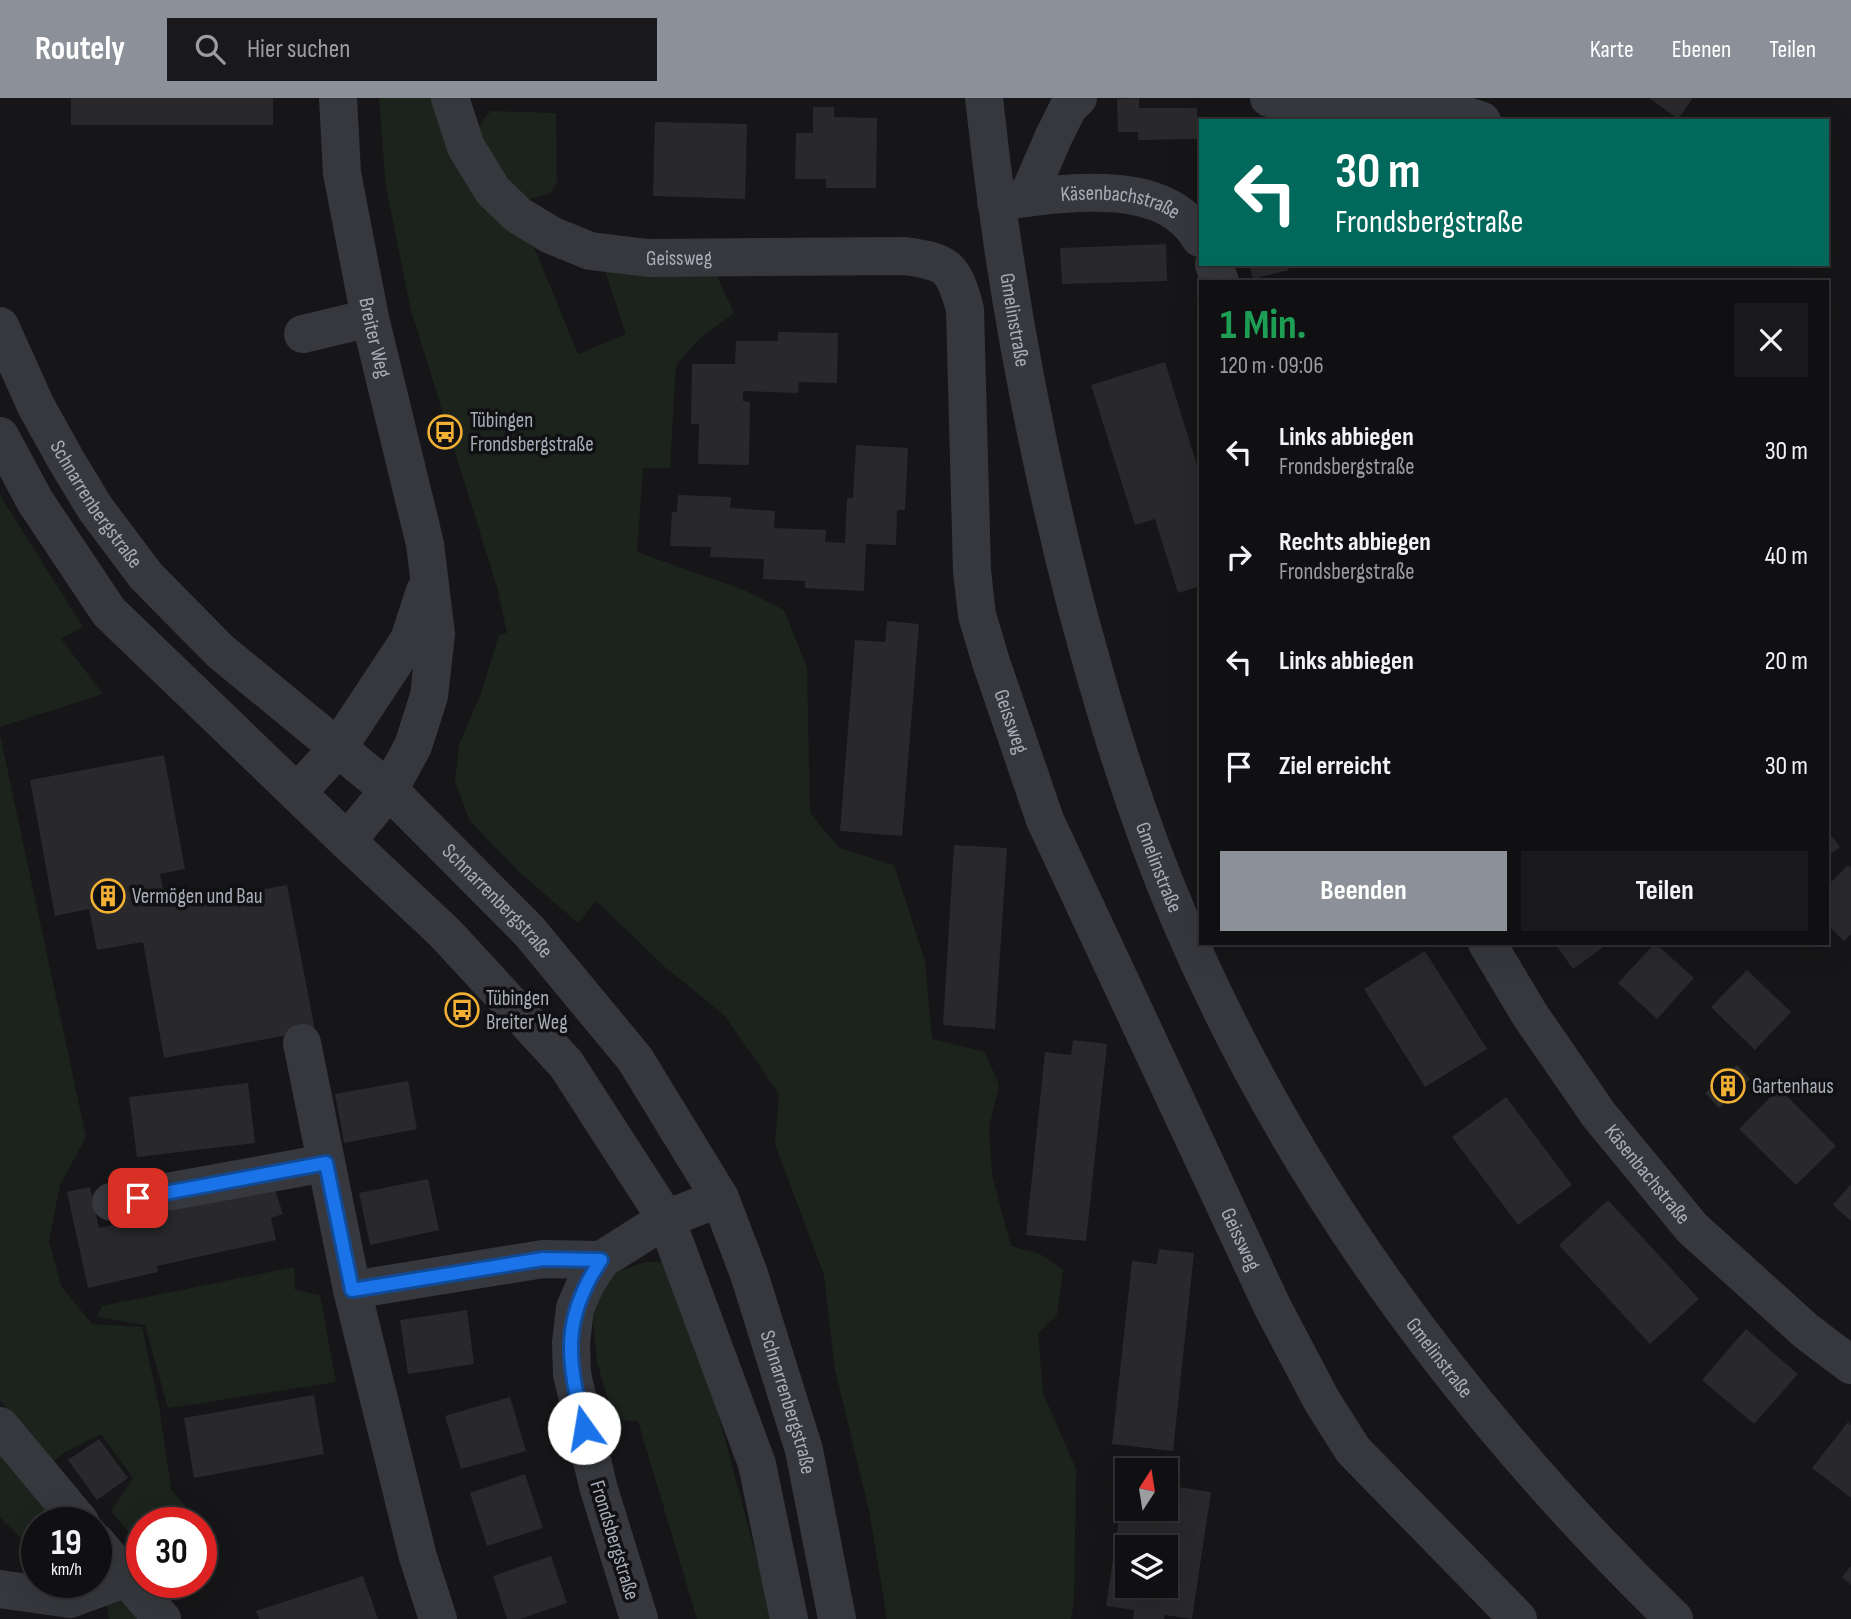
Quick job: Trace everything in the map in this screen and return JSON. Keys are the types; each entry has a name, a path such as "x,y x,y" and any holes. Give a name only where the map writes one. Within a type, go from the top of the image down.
{"street":[{"name":"Breiter Weg","path":"338,98 342,173 370,318 425,544 436,634 429,696 412,746 388,790 346,841"},
{"name":"Geissweg","path":"450,98 466,147 493,191 519,215 551,235 590,251 648,258 905,256 932,260 949,269 958,285 965,309 972,571 977,615 1045,820 1272,1306 1322,1401 1353,1450 1518,1619"},
{"name":"Gmelinstraße","path":"984,98 1012,200 1017,332 1046,482 1098,685 1178,915 1213,990 1288,1134 1374,1271 1487,1420 1545,1486 1671,1618"},
{"name":"Käsenbachstraße","path":"1012,200 1054,136 1069,106 1079,98"},
{"path":"1269,98 1322,104 1391,99 1436,105 1476,119"},
{"name":"Käsenbachstraße","path":"1012,200 1081,194 1134,195 1164,203 1192,224 1199,236"},
{"path":"303,334 370,318"},
{"name":"Schnarrenbergstraße","path":"0,326 36,406 66,460 95,508 146,576 220,651 388,790 529,931 635,1059 720,1198 749,1274 804,1450 837,1619"},
{"path":"0,436 35,501 109,612 445,933 566,1064 666,1219 757,1464 789,1619"},
{"name":"Breiter Weg","path":"297,793 337,749 410,640 430,576"},
{"name":"Käsenbachstraße","path":"1489,945 1530,1015 1599,1115 1692,1228 1806,1331 1851,1365"},
{"path":"302,1043 352,1290 418,1557 438,1619"},
{"path":"111,1202 326,1163"},
{"name":"Frondsbergstraße","path":"639,1619 598,1486 572,1374 571,1343 575,1308 586,1283 601,1260 666,1219 720,1198"},
{"path":"352,1290 543,1259 601,1260"},
{"path":"0,1426 68,1507"},
{"path":"112,1561 126,1577"},
{"path":"0,1589 77,1607 126,1579"},
{"path":"144,1598 162,1619"}],"shaded area":[{"path":"379,98 441,98 531,240 578,354 626,334 604,267 717,276 734,313 698,340 676,365 670,468 643,468 637,552 744,590 784,610 807,668 810,813 839,848 894,865 925,961 932,1039 985,1052 999,1085 989,1127 992,1176 1011,1246 1040,1254 1063,1270 1057,1315 1038,1333 1043,1393 1076,1469 1074,1603 1071,1619 887,1619 869,1510 835,1370 824,1275 775,1144 779,1094 725,1016 664,966 596,901 578,923 517,870 470,821 455,782 459,745 481,693 499,635 507,633 497,587 411,310 386,187"},
{"path":"491,111 556,113 557,183 549,194 530,199 511,192 476,135"},
{"path":"0,495 83,627 61,639 103,694 0,727"},
{"path":"0,735 86,1137 60,1185 49,1241 61,1286 92,1324 142,1327 159,1406 171,1489 186,1507 126,1507 126,1529 112,1510 133,1478 101,1434 65,1452 52,1462 0,1400"},
{"path":"645,1262 666,1262 714,1398 773,1619 697,1619 638,1421 614,1420 597,1362 592,1307 605,1276"},
{"path":"294,1267 295,1290 320,1295 336,1382 168,1408 145,1325 97,1317 102,1306"},
{"path":"0,1446 49,1507 21,1507 21,1538 0,1517"},
{"path":"126,1596 130,1598 140,1619 109,1619 107,1606"}],"building":[{"path":"71,98 273,98 273,125 71,125"},
{"path":"1139,98 1139,108 1197,108 1197,139 1138,140 1138,132 1118,132 1117,99"},
{"path":"1649,98 1693,98 1678,119"},
{"path":"813,107 834,107 834,117 877,118 876,188 826,188 826,179 795,179 796,133 813,133"},
{"path":"655,122 747,124 745,199 653,196"},
{"path":"1166,244 1167,281 1062,284 1060,248"},
{"path":"1250,266 1288,266 1289,270 1253,279"},
{"path":"778,332 838,333 837,383 799,382 798,393 743,391 743,401 750,402 749,465 698,464 699,424 691,424 692,364 735,364 736,341 778,341"},
{"path":"1165,362 1199,472 1199,586 1178,593 1155,519 1135,525 1091,385"},
{"path":"856,445 908,448 905,510 897,510 896,545 866,544 864,591 805,588 805,581 763,579 764,559 710,557 711,547 670,546 672,512 677,512 678,495 731,497 730,508 775,511 774,528 826,530 825,542 845,543 847,498 853,498"},
{"path":"887,621 919,624 902,836 840,831 855,640 885,642"},
{"name":"Vermögen und Bau","path":"164,755 185,869 160,874 167,907 287,885 315,1030 164,1058 143,942 97,950 89,909 55,916 30,780"},
{"path":"1829,833 1840,847 1829,855"},
{"path":"954,845 1007,848 995,1029 943,1025"},
{"path":"1848,865 1851,868 1851,934 1844,941 1829,926 1829,884"},
{"path":"1556,945 1606,945 1573,969"},
{"path":"1653,945 1657,945 1694,978 1657,1019 1618,983"},
{"path":"1425,951 1487,1049 1425,1087 1364,989"},
{"path":"1747,970 1791,1012 1755,1050 1711,1007"},
{"path":"1073,1040 1107,1044 1086,1241 1026,1235 1045,1052 1071,1055"},
{"name":"Gartenhaus","path":"1737,1065 1750,1079 1719,1108 1705,1093"},
{"path":"408,1081 417,1129 344,1143 335,1094"},
{"path":"248,1083 255,1143 137,1157 129,1097"},
{"path":"1779,1088 1836,1146 1796,1185 1739,1129"},
{"path":"1506,1097 1572,1185 1518,1225 1452,1137"},
{"path":"428,1179 439,1230 370,1245 359,1193"},
{"path":"1851,1184 1851,1221 1833,1205"},
{"path":"90,1187 99,1228 130,1221 129,1217 275,1190 283,1214 271,1218 276,1240 157,1266 158,1272 88,1288 67,1192"},
{"path":"1608,1200 1699,1299 1650,1344 1559,1245"},
{"path":"1159,1249 1194,1253 1173,1451 1112,1444 1132,1261 1157,1264"},
{"path":"467,1310 474,1364 408,1374 400,1320"},
{"path":"1746,1329 1798,1374 1754,1424 1702,1380"},
{"path":"314,1395 324,1454 194,1478 184,1418"},
{"path":"510,1397 526,1451 461,1469 445,1416"},
{"path":"1848,1422 1851,1425 1851,1498 1812,1468"},
{"path":"99,1439 128,1478 97,1500 68,1460"},
{"path":"525,1474 543,1528 487,1546 470,1493"},
{"path":"1178,1487 1211,1492 1192,1619 1165,1615 1164,1619 1133,1619 1134,1610 1106,1606 1115,1546 1115,1598 1178,1598 1178,1535 1117,1535 1119,1521 1178,1521"},
{"path":"551,1556 567,1603 520,1619 507,1619 493,1576"},
{"path":"1851,1566 1851,1585 1842,1577"},
{"path":"363,1576 378,1619 259,1619 256,1611"}],"place":[{"name":"Tübingen Frondsbergstraße","path":"445,432"},
{"name":"Vermögen und Bau","path":"108,896"},
{"name":"Tübingen Breiter Weg","path":"462,1010"},
{"name":"Gartenhaus","path":"1728,1086"}],"route":[{"path":"138,1198 326,1163 352,1290 543,1259 601,1260 586,1283 575,1308 571,1343 572,1374 584,1428"}]}
